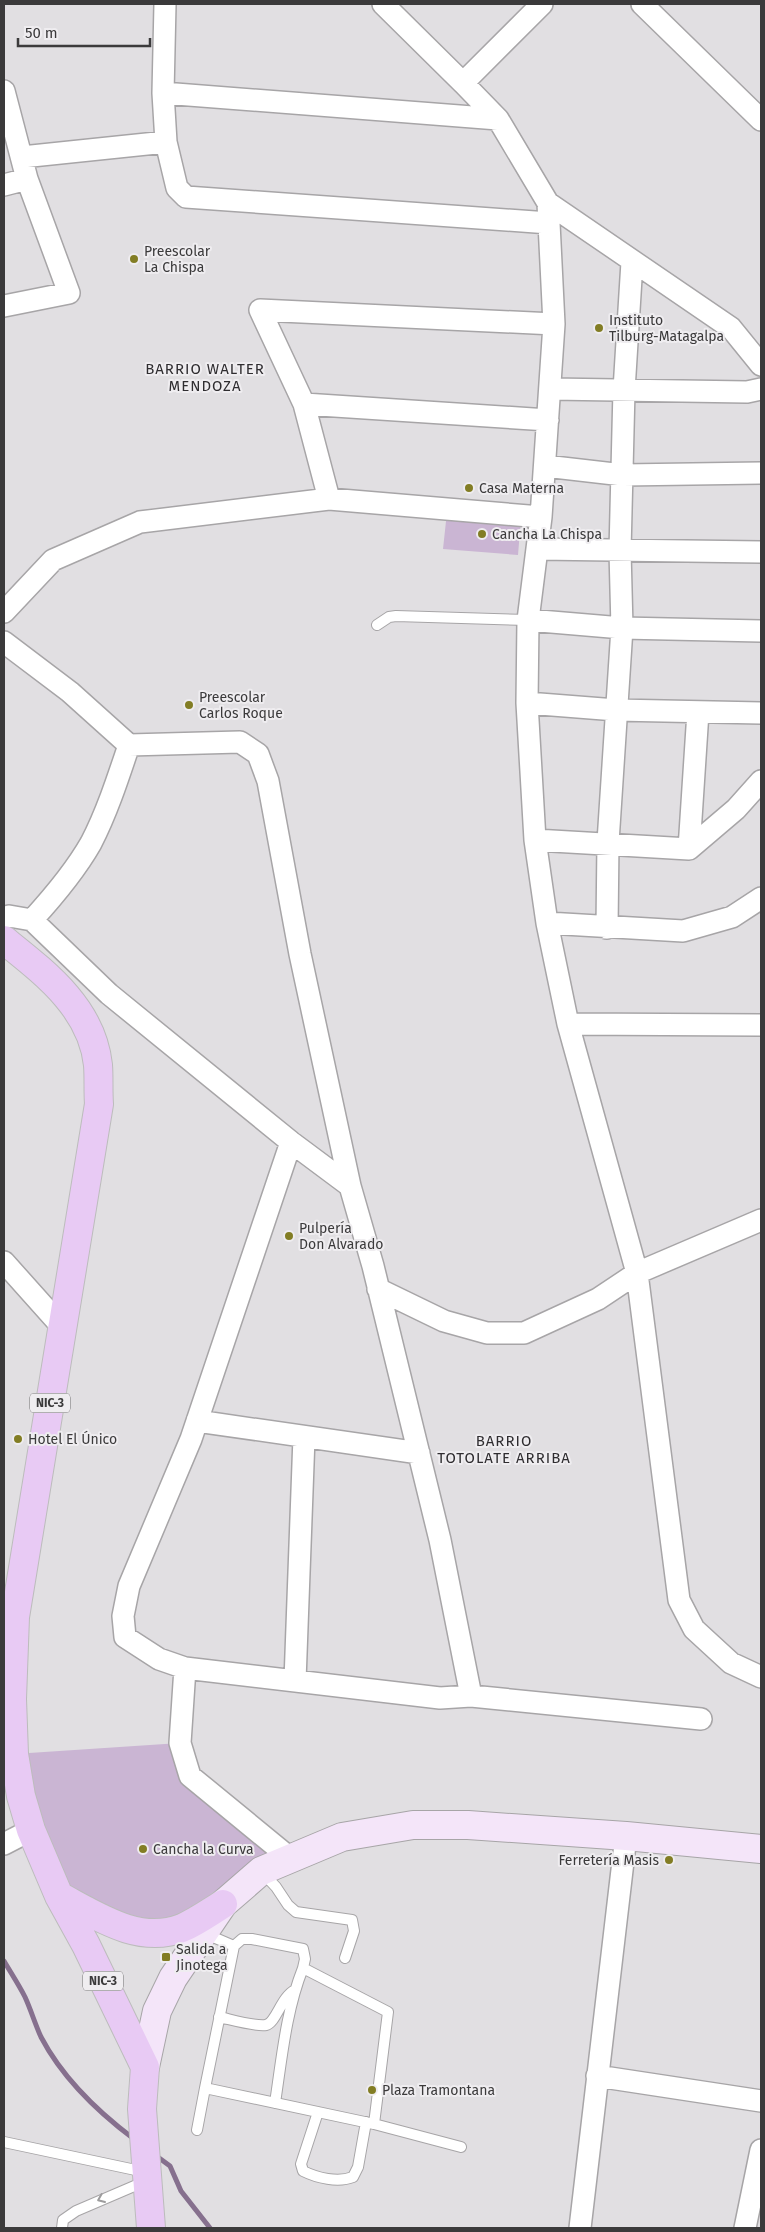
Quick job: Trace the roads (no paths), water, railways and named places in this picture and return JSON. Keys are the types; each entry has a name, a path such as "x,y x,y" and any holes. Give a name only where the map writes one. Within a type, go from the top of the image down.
{"main road":[{"name":"NIC-3","path":"7,949 54,980 74,1004 87,1026 98,1064 96,1121 63,1328 9,1612 14,1754 21,1796 32,1830 59,1896 86,1944 145,2067 142,2109 151,2228"},
{"path":"59,1896 132,1931 158,1934 183,1928 223,1904 262,1871 290,1858 342,1837 413,1825 468,1825 626,1836 761,1849"},
{"path":"145,2067 157,2011 173,1978 223,1904"}],"street":[{"path":"165,4 163,92 166,142 177,188 186,196 549,213 632,262 731,328 761,365"},
{"path":"383,4 498,119 549,213 554,324 541,517 528,620 527,703 535,840 547,923 568,1024 637,1273 679,1600 694,1629 731,1663 761,1677"},
{"path":"463,83 542,4"},
{"path":"642,4 761,120"},
{"path":"4,91 27,179 69,292 4,306"},
{"path":"163,92 498,119"},
{"path":"22,157 166,142"},
{"path":"4,185 27,179"},
{"path":"608,928 608,842 622,628 620,550 624,390 632,262"},
{"path":"329,499 304,404 260,310 554,324"},
{"path":"551,389 747,392 761,389"},
{"path":"304,404 548,420"},
{"path":"545,466 623,475 761,473"},
{"path":"4,612 53,560 140,522 329,499 541,517"},
{"path":"538,549 761,552"},
{"path":"528,620 622,628 761,631"},
{"path":"4,642 70,692 129,745 240,742 258,754 268,781 300,954 350,1186 378,1288 440,1540 471,1696"},
{"path":"527,703 616,710 761,713"},
{"path":"689,849 698,712"},
{"path":"32,920 62,886 91,842 113,792 129,745"},
{"path":"535,840 608,842 689,849 736,808 761,781"},
{"path":"547,923 683,931 732,917 761,898"},
{"path":"4,918 9,916 32,920 109,994 291,1142 350,1186"},
{"path":"568,1024 761,1025"},
{"path":"291,1142 197,1421 129,1586 122,1616 125,1637 159,1659 186,1668 440,1698 471,1696 701,1719"},
{"path":"378,1288 444,1322 487,1333 524,1333 598,1299 637,1273 761,1220"},
{"path":"4,1262 63,1328"},
{"path":"197,1421 418,1453"},
{"path":"295,1681 304,1437"},
{"path":"186,1668 180,1743 190,1776 290,1858"},
{"path":"4,1844 32,1830"},
{"path":"580,2228 626,1836"},
{"path":"598,2076 761,2101"},
{"path":"745,2228 761,2150"}],"lane":[{"path":"377,624 389,617 396,616 528,620"},
{"path":"262,1871 288,1905 296,1912 352,1920 354,1931 345,1958"},
{"path":"205,1933 234,1946"},
{"path":"197,2130 234,1946 242,1939 252,1939 303,1950 306,1959 295,1990 286,2026 275,2103"},
{"path":"303,1968 388,2012 370,2123 358,2167 353,2177 344,2181 313,2175 303,2171 301,2164 318,2112"},
{"path":"219,2017 265,2025 273,2021 286,1994 295,1990"},
{"path":"205,2088 370,2123 461,2147"},
{"path":"4,2142 146,2169"},
{"path":"62,2228 63,2220 76,2210 146,2169"}],"waterway":[{"path":"4,1961 25,1997 41,2037 59,2066 94,2105 134,2139"},
{"path":"155,2155 170,2166 181,2191 210,2228"}],"place":[{"name":"Preescolar La Chispa","path":"134,259"},
{"name":"Instituto Tilburg-Matagalpa","path":"599,328"},
{"name":"Casa Materna","path":"469,488"},
{"name":"Cancha La Chispa","path":"482,534"},
{"name":"Preescolar Carlos Roque","path":"189,705"},
{"name":"Pulpería Don Alvarado","path":"289,1236"},
{"name":"Hotel El Único","path":"18,1439"},
{"name":"Cancha la Curva","path":"143,1849"},
{"name":"Ferretería Masis","path":"669,1860"},
{"name":"Salida a Jinotega","path":"166,1957"},
{"name":"Plaza Tramontana","path":"372,2090"}],"district":[{"name":"BARRIO WALTER MENDOZA","path":"205,378"},
{"name":"BARRIO TOTOLATE ARRIBA","path":"504,1450"}]}
